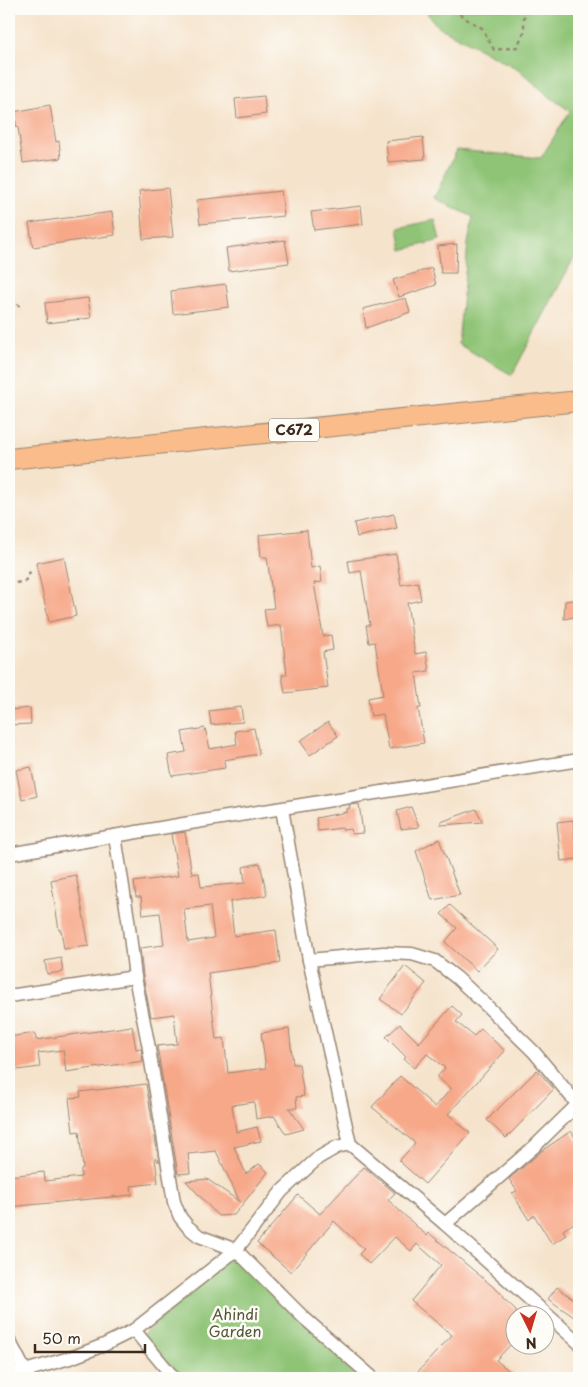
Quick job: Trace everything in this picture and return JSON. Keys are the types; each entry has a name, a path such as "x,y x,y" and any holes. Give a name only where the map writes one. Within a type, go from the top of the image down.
{"main road":[{"name":"C672","path":"9,459 579,401"}],"street":[{"path":"9,854 579,760"},
{"path":"282,809 309,960 350,1144 445,1224 579,1343"},
{"path":"115,836 135,977 148,1043 174,1202 180,1217 199,1236 236,1250 303,1317 373,1378"},
{"path":"309,960 383,953 412,954 435,961 463,983 534,1052 579,1105 445,1224"},
{"path":"9,996 135,977"},
{"path":"9,1373 27,1374 104,1345 134,1330 236,1250 282,1191 318,1158 337,1147 350,1144"},
{"path":"134,1330 174,1378"},
{"path":"9,1340 27,1374"}],"path":[{"path":"453,9 482,28 494,50 517,47 524,32 524,9"},
{"path":"9,306 20,305"},
{"path":"9,587 25,581 31,570"}],"green space":[{"path":"424,9 579,9 579,248 512,375 458,344 468,244 473,217 434,198 457,150 541,158 570,111 550,97 518,69 437,26"},
{"path":"435,220 440,240 402,250 398,228"},
{"name":"Ahindi Garden","path":"236,1250 374,1378 174,1378 140,1337"}],"building":[{"path":"264,96 266,114 237,118 235,99"},
{"path":"50,105 56,142 59,141 61,158 23,163 14,112"},
{"path":"423,137 425,159 388,162 386,141"},
{"path":"168,188 173,237 143,239 139,191"},
{"path":"281,191 284,216 200,224 197,200"},
{"path":"361,206 363,224 314,230 311,212"},
{"path":"112,212 115,235 33,247 29,223"},
{"path":"285,240 289,263 229,271 226,248"},
{"path":"457,244 456,273 441,273 438,246"},
{"path":"432,268 436,285 399,297 393,280"},
{"path":"226,284 229,307 173,314 171,291"},
{"path":"88,298 91,318 47,323 45,303"},
{"path":"406,298 410,312 366,328 363,309"},
{"path":"394,514 397,528 357,537 354,523"},
{"path":"307,530 311,568 320,566 322,582 314,583 323,636 331,635 333,650 323,652 328,688 285,693 282,675 287,675 281,625 267,627 264,609 274,608 267,557 261,557 259,535"},
{"path":"396,554 401,585 418,582 421,600 407,603 415,654 426,652 429,671 416,673 421,708 418,708 424,743 389,749 383,714 371,716 368,698 383,695 375,642 369,643 366,625 370,625 361,571 350,573 348,561"},
{"path":"64,557 76,616 49,622 36,563"},
{"path":"579,599 579,616 564,619 565,601"},
{"path":"241,707 243,722 211,725 209,711"},
{"path":"30,708 31,724 9,725 9,710"},
{"path":"328,722 338,736 310,755 300,741"},
{"path":"205,728 210,749 237,744 235,731 254,728 259,754 224,760 225,768 172,776 168,755 186,752 182,732"},
{"path":"31,767 37,796 22,800 16,770"},
{"path":"359,804 363,833 352,834 351,829 343,830 342,828 318,831 316,818 347,812 347,809 350,808 349,805"},
{"path":"411,807 419,827 401,829 397,811"},
{"path":"476,809 483,822 441,825 441,822"},
{"path":"573,820 578,859 561,861 557,822"},
{"path":"185,832 192,874 199,873 201,887 245,883 243,867 260,863 267,895 230,902 234,936 276,930 280,963 208,973 216,1039 224,1038 228,1073 266,1068 261,1033 289,1029 293,1064 299,1064 304,1096 296,1097 297,1108 289,1108 304,1129 286,1134 274,1116 256,1119 254,1102 232,1105 236,1132 257,1127 261,1141 234,1147 246,1174 259,1164 268,1172 234,1215 218,1216 186,1181 207,1179 240,1202 216,1151 188,1154 190,1173 178,1174 157,1046 177,1044 174,1014 151,1017 143,976 140,948 164,945 160,913 143,915 141,897 136,897 134,882 178,876 171,834","holes":["210,906 214,938 188,942 184,909"]},
{"path":"439,839 460,895 432,900 416,851"},
{"path":"76,875 89,946 64,949 51,880"},
{"path":"450,905 498,949 477,971 445,942 457,928 441,914"},
{"path":"61,958 63,972 47,974 45,961"},
{"path":"405,966 426,983 401,1014 380,999"},
{"path":"452,1006 462,1015 456,1022 474,1036 481,1029 505,1051 448,1114 470,1133 425,1184 399,1161 415,1143 372,1107 400,1076 435,1107 451,1089 437,1077 445,1068 427,1054 414,1068 386,1037 400,1024 419,1043"},
{"path":"132,1026 136,1049 141,1048 143,1061 66,1072 63,1050 38,1053 40,1067 9,1071 9,1037 35,1033 36,1040"},
{"path":"537,1070 554,1089 506,1138 487,1120"},
{"path":"146,1084 159,1162 155,1158 158,1183 131,1186 132,1195 9,1207 9,1176 44,1172 45,1181 81,1177 81,1169 83,1168 79,1131 73,1132 69,1098 81,1097 80,1092"},
{"path":"571,1131 579,1144 579,1220 563,1230 566,1235 552,1244 534,1215 529,1220 512,1193 517,1191 509,1179 543,1150"},
{"path":"364,1167 395,1193 388,1200 427,1236 429,1233 503,1295 502,1297 510,1304 506,1304 506,1350 496,1360 518,1378 412,1378 452,1335 411,1301 441,1265 417,1244 411,1251 395,1237 369,1264 359,1254 364,1249 334,1221 291,1272 257,1243 298,1195 320,1214"},
{"path":"557,1287 579,1303 579,1310 574,1317 548,1299"}]}
